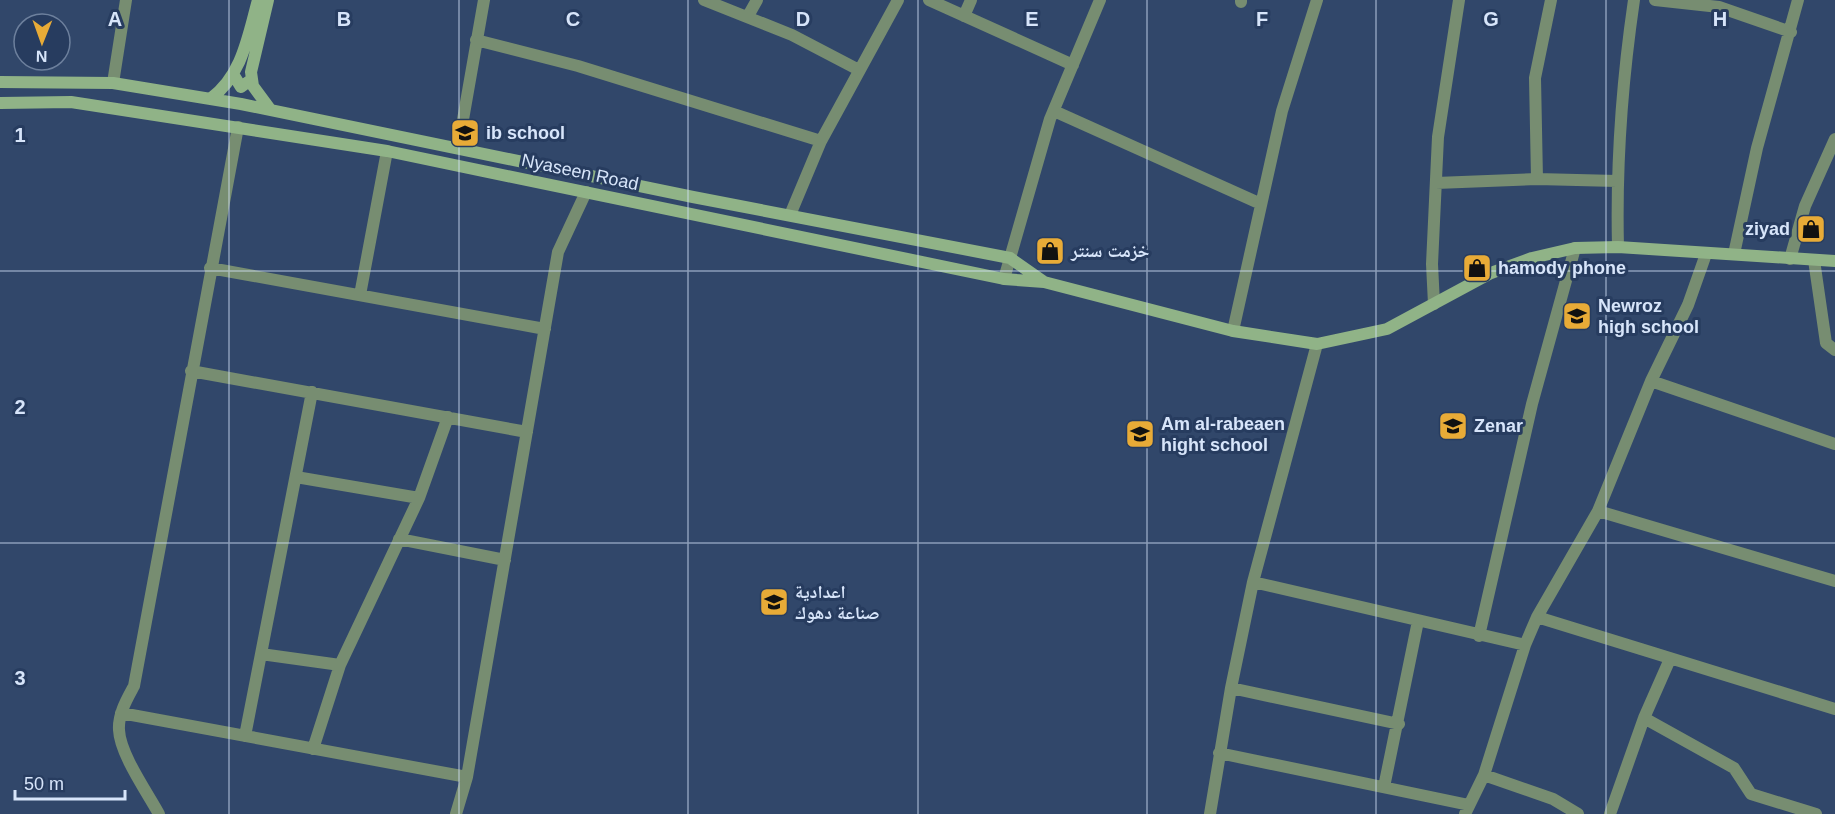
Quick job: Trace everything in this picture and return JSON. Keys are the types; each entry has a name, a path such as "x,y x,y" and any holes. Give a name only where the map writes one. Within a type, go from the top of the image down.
{"street":[{"path":"113,83 126,0"},
{"path":"210,99 221,90 233,74 243,54 258,0"},
{"path":"268,0 253,58 252,79 256,91 270,109"},
{"path":"458,148 484,0"},
{"path":"704,0 748,16 859,70"},
{"path":"748,16 757,0"},
{"path":"790,215 821,141 898,0"},
{"path":"929,0 1073,65"},
{"path":"964,16 971,0"},
{"path":"1004,279 1054,111 1100,0"},
{"path":"1233,331 1282,111 1317,0"},
{"path":"1434,304 1438,137 1459,0"},
{"path":"1538,179 1535,78 1551,0"},
{"path":"1618,247 1617,181 1627,49 1634,0"},
{"path":"1655,0 1719,7 1791,32"},
{"path":"1734,254 1757,148 1798,0"},
{"path":"476,40 578,66 821,141"},
{"path":"233,74 241,87 252,79"},
{"name":"Nyaseen Road","path":"0,82 113,83 270,109 1010,258"},
{"name":"Nyaseen Road","path":"0,104 71,102 387,151 1004,279 1044,282"},
{"path":"1054,111 1261,204"},
{"path":"159,814 123,747 119,730 121,713 134,686 238,127"},
{"path":"411,156 414,139"},
{"path":"1790,259 1805,206 1835,139"},
{"path":"360,294 387,151"},
{"path":"1436,183 1538,179 1617,181"},
{"path":"456,814 467,777 558,252 586,192"},
{"path":"1010,258 1044,282 1233,331 1317,344 1387,329 1471,282 1511,265 1575,249 1618,247 1835,261"},
{"path":"1479,636 1532,404 1575,249"},
{"path":"1219,753 1384,787 1467,809 1484,775 1525,645 1537,617 1598,511 1651,381 1688,305 1706,254"},
{"path":"1814,260 1826,343 1835,350"},
{"path":"210,268 545,329"},
{"path":"1210,814 1231,688 1253,582 1317,344"},
{"path":"191,371 527,432"},
{"path":"1651,381 1835,444"},
{"path":"245,736 312,392"},
{"path":"313,749 340,665 419,498 448,417"},
{"path":"296,477 419,498"},
{"path":"1598,511 1835,581"},
{"path":"399,539 505,560"},
{"path":"1253,582 1525,645"},
{"path":"1537,617 1835,710"},
{"path":"1384,787 1399,724 1418,621"},
{"path":"261,654 340,665"},
{"path":"1610,814 1644,718 1670,659"},
{"path":"1231,688 1399,724"},
{"path":"121,713 467,777"},
{"path":"1644,718 1734,768 1751,794 1815,814"},
{"path":"1484,775 1553,799 1578,814"}],"place":[{"name":"ib school","path":"465,133"},
{"name":"ziyad","path":"1811,229"},
{"name":"خزمت سنتر","path":"1050,251"},
{"name":"hamody phone","path":"1477,268"},
{"name":"Newroz high school","path":"1577,316"},
{"name":"Zenar","path":"1453,426"},
{"name":"Am al-rabeaen hight school","path":"1140,434"},
{"name":"اعدادية صناعة دهوك","path":"774,602"}]}
